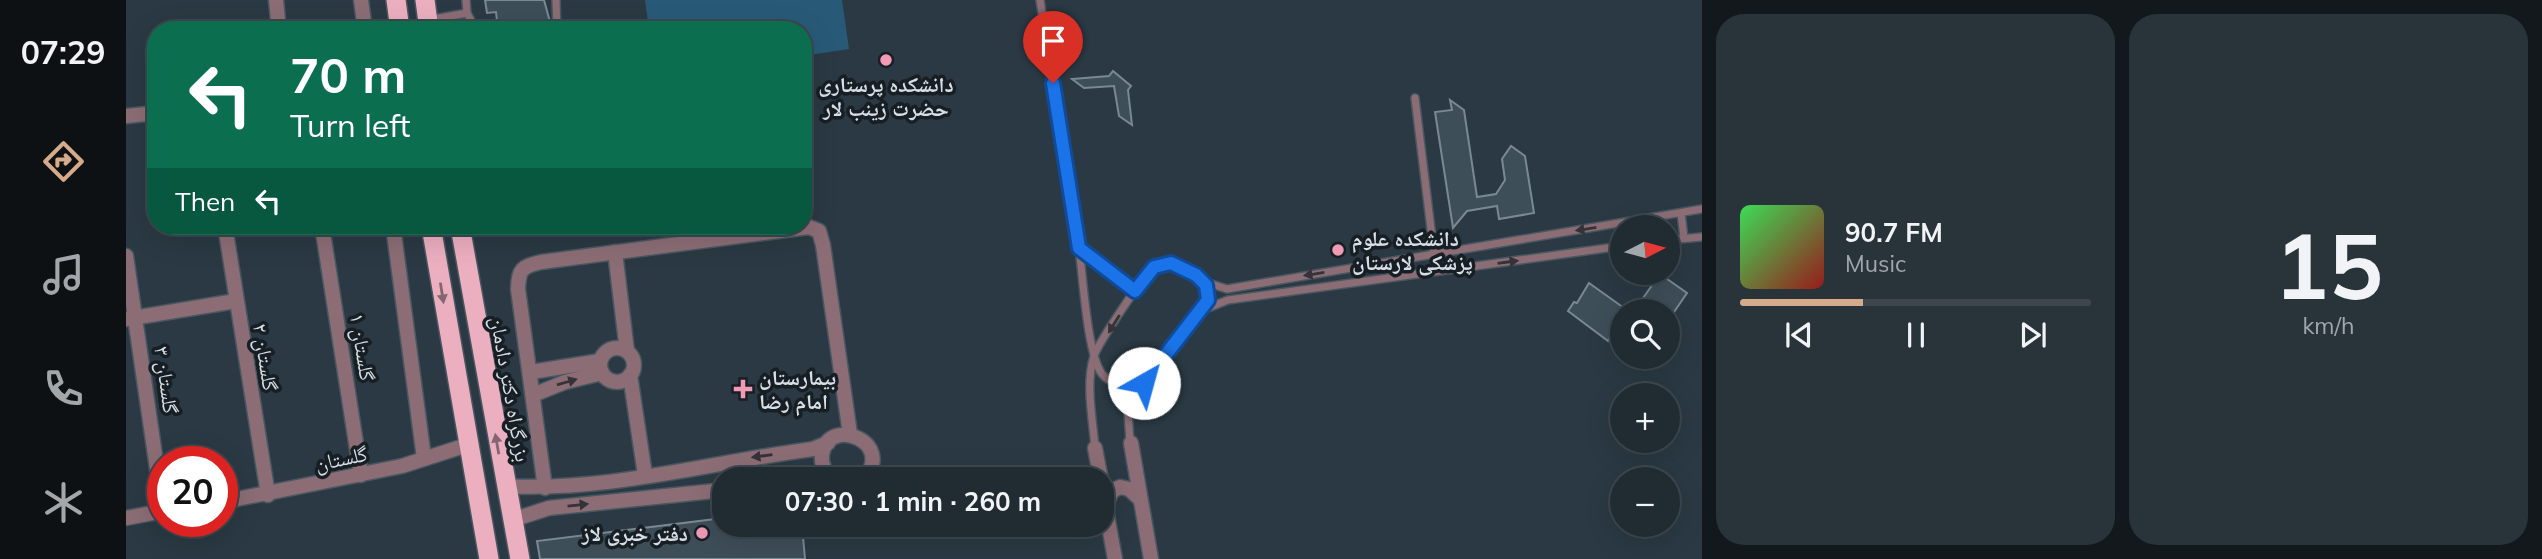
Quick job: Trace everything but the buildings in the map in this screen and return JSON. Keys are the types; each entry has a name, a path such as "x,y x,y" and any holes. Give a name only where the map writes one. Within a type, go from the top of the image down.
{"highway":[{"path":"396,0 399,21"},
{"path":"425,0 428,21"},
{"path":"432,235 489,559"},
{"name":"بزرگراه دکتر دادمان","path":"462,235 520,559"}],"street":[{"path":"276,0 278,21"},
{"path":"361,0 364,21"},
{"path":"126,116 147,114"},
{"path":"812,228 818,231 823,245 850,434"},
{"name":"گلستان ۲","path":"226,235 268,495"},
{"name":"گلستان ۱","path":"323,235 361,475"},
{"path":"394,235 425,458"},
{"path":"545,488 519,272 523,266 749,235"},
{"path":"615,253 627,351 633,360 630,376 645,475"},
{"name":"گلستان ۳","path":"126,256 132,318 153,446"},
{"path":"132,318 236,302"},
{"path":"533,395 601,367 611,349 627,351"},
{"path":"531,372 601,367"},
{"path":"601,367 615,382 630,376"},
{"path":"505,486 545,488 645,475 814,449 842,435 850,434 865,441 872,455 870,467"},
{"path":"825,467 822,458 828,443"},
{"path":"1130,443 1151,559"},
{"name":"گلستان","path":"238,500 361,475 467,445"},
{"path":"1096,448 1099,467"},
{"path":"1114,490 1120,487 1129,489 1140,499"},
{"path":"512,520 549,508 712,491"},
{"path":"126,518 147,514"},
{"path":"1111,537 1115,559"}],"lane":[{"path":"466,0 467,13 471,21"},
{"path":"556,0 557,21"},
{"path":"1040,0 1094,356 1092,412 1096,448"},
{"path":"441,21 467,13"},
{"path":"1415,98 1434,254"},
{"path":"1202,281 1227,289 1702,209"},
{"path":"1681,213 1684,238"},
{"path":"1680,238 1702,237"},
{"path":"1079,248 1135,291"},
{"path":"1200,311 1228,300 1610,248"},
{"path":"1094,356 1135,291 1154,267 1171,263 1196,275 1206,285 1208,300 1144,383 1128,412 1130,443"},
{"path":"1094,356 1103,375 1117,384 1144,383"}],"shaded area":[{"path":"645,0 842,0 849,49 812,55 812,21 648,21"}],"place":[{"name":"دانشکده پرستاری حضرت زینب لار","path":"886,60"},
{"name":"دانشکده علوم پزشکی لارستان","path":"1338,250"},
{"name":"بیمارستان امام رضا","path":"743,389"},
{"name":"دفتر خبری لاز","path":"702,533"}],"route":[{"path":"1053,83 1079,248 1135,291 1154,267 1171,263 1196,275 1206,285 1208,300 1144,383"}]}
